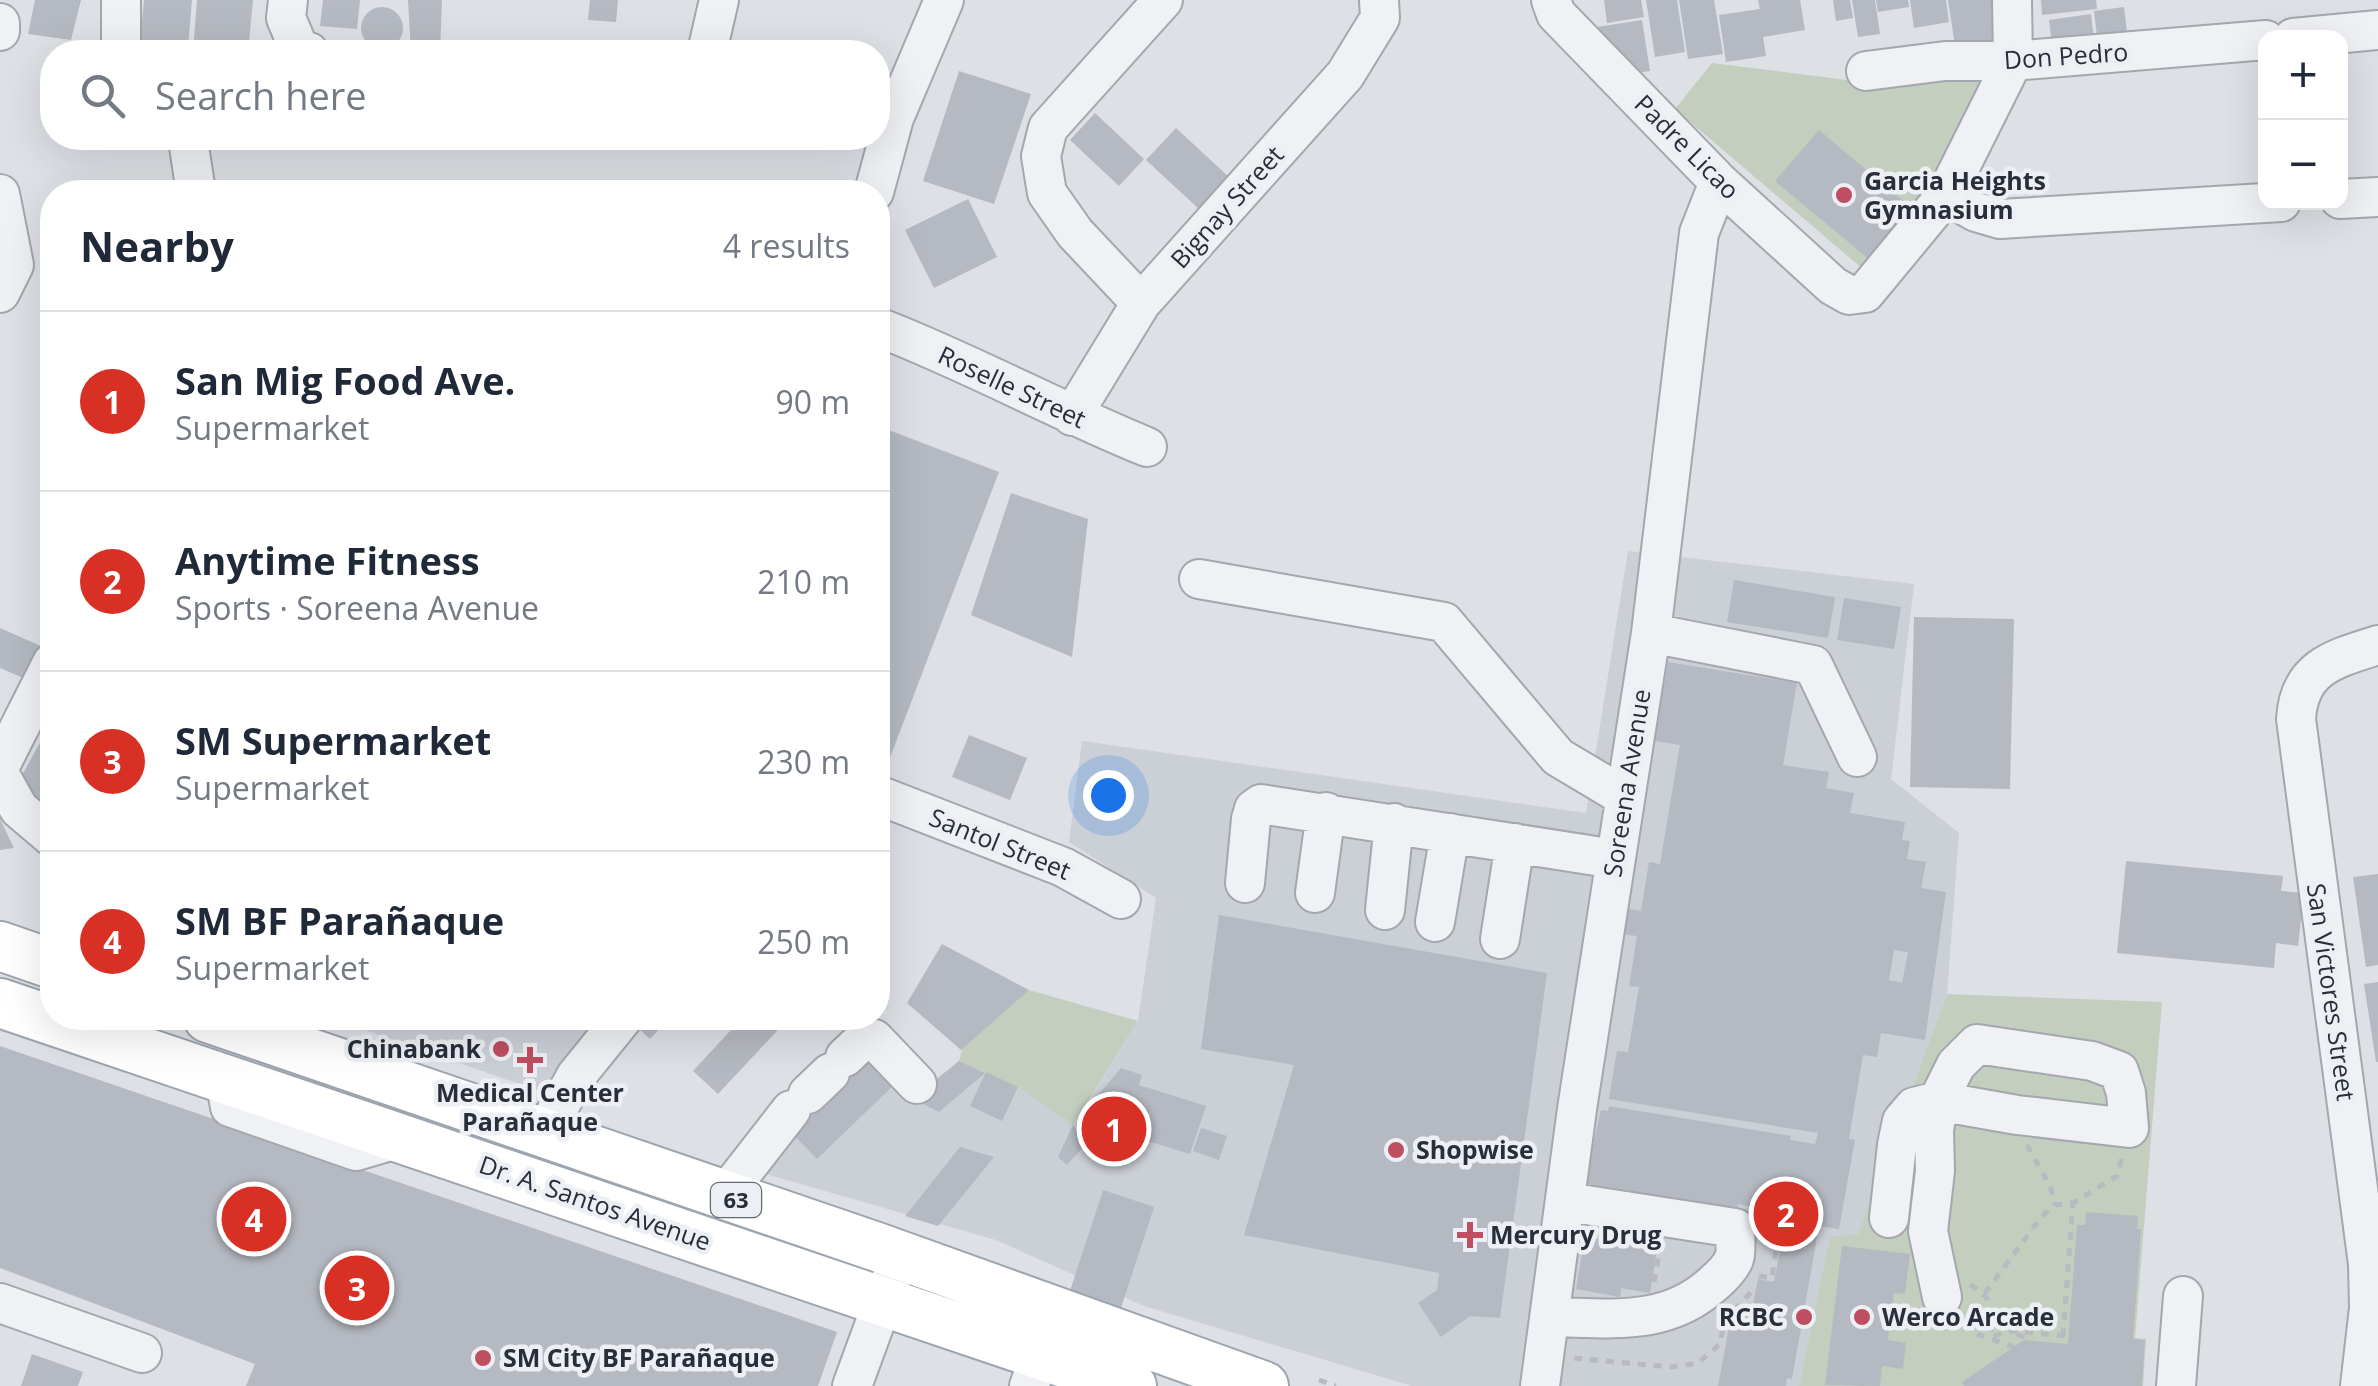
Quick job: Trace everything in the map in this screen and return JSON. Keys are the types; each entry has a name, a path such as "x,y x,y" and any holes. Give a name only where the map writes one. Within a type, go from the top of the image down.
{"main road":[{"path":"0,946 40,960"},
{"name":"Dr. A. Santos Avenue","path":"0,1004 40,1017"},
{"name":"Dr. A. Santos Avenue","path":"78,1030 883,1301 1035,1370 1132,1386"},
{"name":"Dr. A. Santos Avenue","path":"243,1030 901,1256 1264,1386"}],"street":[{"path":"121,0 121,40"},
{"path":"288,0 286,18 295,40"},
{"path":"710,40 719,0"},
{"path":"890,133 944,0"},
{"path":"1142,303 1075,233 1047,193 1041,156 1048,128 1163,0"},
{"name":"Bignay Street","path":"1072,416 1142,303 1346,74 1380,18 1378,0"},
{"name":"Padre Licao","path":"1551,0 1556,14 1719,182 1833,286 1849,295 1865,292 1946,195"},
{"path":"2012,0 2014,61 1946,195 2000,220 2258,203"},
{"path":"2348,33 2378,30"},
{"name":"Don Pedro","path":"1866,71 2258,41"},
{"path":"190,150 194,180"},
{"path":"877,180 885,150"},
{"name":"Soreena Avenue","path":"1540,1386 1577,1109 1652,633 1699,233 1719,182"},
{"path":"0,194 14,264 0,292"},
{"path":"2348,199 2378,197"},
{"name":"Roselle Street","path":"890,332 1147,447"},
{"path":"1199,579 1444,622 1558,757 1625,797"},
{"path":"1652,633 1813,664 1857,757"},
{"name":"San Victores Street","path":"2360,1386 2369,1308 2368,1264 2296,719 2297,696 2312,673 2342,656 2378,644"},
{"path":"0,766 40,687"},
{"path":"0,775 19,809 40,827"},
{"name":"Santol Street","path":"890,800 1063,867 1121,899"},
{"path":"1245,883 1254,809 1261,804 1615,859"},
{"path":"1315,893 1326,812"},
{"path":"1385,910 1394,823"},
{"path":"1436,922 1450,833"},
{"path":"1500,939 1515,843"},
{"path":"544,1134 576,1076 613,1030"},
{"path":"724,1196 819,1084 864,1039 874,1039 916,1084"},
{"path":"1889,1218 1902,1121 1914,1107 1938,1101 2129,1128 2126,1093 2119,1071 2092,1060 1977,1044 1956,1065 1938,1101 1934,1131 1935,1171 1928,1231 1942,1297"},
{"path":"1552,1317 1603,1320 1672,1312 1698,1298 1723,1275 1735,1257 1735,1228 1567,1202"},
{"path":"852,1386 901,1256"},
{"path":"2176,1386 2183,1296"},
{"path":"0,1302 142,1354"}],"path":[{"path":"2017,1115 2026,1144 2050,1186 2055,1206"},
{"path":"1985,1293 2042,1216 2055,1206 2074,1203 2117,1176 2129,1128"},
{"path":"1991,1337 2010,1331 2066,1336 2074,1203"},
{"path":"1657,1315 1653,1292 1665,1218"},
{"path":"2010,1331 2032,1341"},
{"path":"1977,1334 2014,1347"},
{"path":"1319,1380 1336,1386"}],"shaded area":[{"path":"1628,551 1914,584 1891,779 1959,833 1947,994 1858,1234 1830,1238 1799,1386 1412,1386 1144,1306 996,1240 731,1164 849,1030 890,1029 937,1078 959,1061 1018,1087 1074,1125 1138,1021 1156,898 1069,842 1082,741 1586,813"},
{"name":"Medical Center Parañaque","path":"365,1030 636,1030 571,1102"}],"green space":[{"path":"1712,63 1847,80 1982,76 1941,185 1870,275 1675,109"},
{"path":"1029,990 1138,1021 1073,1125 1018,1087 959,1061 964,1043"},
{"path":"1947,994 2162,1002 2135,1338 2146,1339 2143,1386 1799,1386 1830,1237 1858,1234"}],"building":[{"path":"35,0 81,0 71,40 28,34"},
{"path":"144,0 192,0 189,40 140,40"},
{"path":"197,0 253,0 249,40 194,40"},
{"path":"323,0 360,0 357,29 320,26"},
{"path":"408,0 442,0 440,40 410,40"},
{"path":"590,0 618,0 616,22 588,20"},
{"path":"1604,0 1641,0 1644,17 1607,23"},
{"path":"1646,0 1677,0 1685,52 1655,57"},
{"path":"1679,0 1714,0 1723,54 1688,59"},
{"path":"1758,0 1800,0 1805,30 1763,37 1766,56 1726,62 1719,15 1760,9"},
{"path":"1833,0 1850,0 1853,18 1836,21"},
{"path":"1852,0 1875,0 1880,34 1858,37"},
{"path":"1876,0 1908,0 1909,7 1878,12"},
{"path":"1910,0 1946,0 1949,22 1914,28"},
{"path":"1948,0 2000,0 2005,38 1955,46"},
{"path":"2041,0 2096,0 2097,9 2042,15"},
{"path":"2124,7 2128,41 2098,44 2094,11"},
{"path":"374,9 390,9 401,20 399,40 365,40 363,36 363,20"},
{"path":"2091,14 2095,49 2053,54 2049,20"},
{"path":"1642,20 1650,71 1630,74 1629,61 1621,62 1600,44 1597,27"},
{"path":"959,71 1031,94 994,204 923,181"},
{"path":"1095,113 1144,159 1119,186 1070,140"},
{"path":"1176,128 1230,178 1200,210 1146,160"},
{"name":"Garcia Heights Gymnasium","path":"1819,130 1913,209 1870,260 1775,181"},
{"path":"968,199 997,257 934,288 905,230"},
{"path":"890,431 999,472 890,757"},
{"path":"1011,493 1088,519 1072,657 971,615"},
{"path":"1734,580 1835,597 1828,638 1727,622"},
{"path":"1844,598 1901,607 1894,649 1837,640"},
{"path":"1914,617 2014,619 2010,789 1910,787"},
{"path":"0,628 40,646 28,680 0,668"},
{"path":"1668,662 1797,683 1783,765 1829,772 1826,788 1854,793 1850,813 1905,822 1902,840 1910,841 1907,859 1926,862 1921,888 1946,892 1925,1040 1881,1033 1877,1057 1863,1055 1849,1139 1855,1140 1839,1229 1819,1226 1792,1379 1787,1378 1786,1386 1718,1386 1729,1327 1739,1328 1741,1313 1751,1315 1758,1279 1774,1282 1784,1228 1771,1210 1738,1204 1713,1204 1712,1208 1682,1204 1683,1199 1660,1195 1660,1199 1584,1184 1601,1110 1608,1111 1609,1106 1791,1136 1790,1140 1815,1144 1818,1133 1609,1099 1617,1051 1628,1052 1639,987 1629,986 1637,936 1621,934 1625,908 1641,911 1649,862 1660,864 1680,745 1655,741","holes":["1894,950 1908,952 1902,983 1889,980"]},
{"path":"969,735 1027,758 1010,800 952,777"},
{"path":"40,743 40,813 21,793 22,775"},
{"path":"0,819 14,848 0,850"},
{"path":"2126,861 2283,876 2281,891 2304,893 2298,946 2276,943 2274,968 2117,953"},
{"path":"2378,874 2378,965 2366,967 2353,877"},
{"name":"Shopwise","path":"1219,915 1547,973 1500,1318 1470,1316 1441,1337 1418,1303 1437,1290 1439,1273 1244,1235 1294,1065 1201,1049"},
{"path":"942,944 1029,990 961,1050 907,1003"},
{"path":"2378,982 2378,1062 2376,1062 2364,984"},
{"path":"640,1030 659,1030 650,1039"},
{"path":"731,1030 778,1030 718,1094 693,1071"},
{"path":"0,1046 837,1332 818,1386 246,1386 255,1364 0,1268"},
{"path":"864,1050 896,1083 817,1159 785,1126"},
{"path":"959,1061 985,1073 939,1112 913,1099"},
{"path":"1121,1068 1142,1075 1139,1085 1206,1106 1190,1154 1082,1121 1085,1110"},
{"path":"986,1072 1018,1087 1002,1121 970,1106"},
{"path":"1073,1125 1086,1144 1067,1165 1058,1157"},
{"path":"1201,1128 1227,1136 1219,1160 1193,1151"},
{"path":"960,1147 994,1157 938,1226 905,1216"},
{"path":"1103,1190 1154,1207 1120,1311 1069,1294"},
{"path":"2086,1212 2138,1216 2137,1229 2141,1229 2133,1339 2145,1340 2142,1386 1964,1386 1962,1382 2024,1340 2068,1344 2077,1225 2085,1225"},
{"path":"1585,1237 1657,1250 1650,1293 1621,1288 1620,1297 1576,1289"},
{"name":"Werco Arcade","path":"1842,1246 1910,1254 1905,1294 1894,1293 1888,1340 1906,1343 1903,1369 1882,1366 1880,1386 1825,1385"},
{"path":"32,1354 83,1372 78,1386 21,1386"}],"place":[{"name":"Garcia Heights Gymnasium","path":"1844,195"},
{"name":"Chinabank","path":"501,1049"},
{"name":"Medical Center Parañaque","path":"530,1060"},
{"name":"San Mig Food Ave.","path":"1114,1129"},
{"name":"Shopwise","path":"1396,1150"},
{"name":"Anytime Fitness","path":"1786,1214"},
{"name":"SM BF Parañaque","path":"254,1219"},
{"name":"Mercury Drug","path":"1470,1235"},
{"name":"SM Supermarket","path":"357,1288"},
{"name":"RCBC","path":"1804,1317"},
{"name":"Werco Arcade","path":"1862,1317"},
{"name":"SM City BF Parañaque","path":"483,1358"}]}
